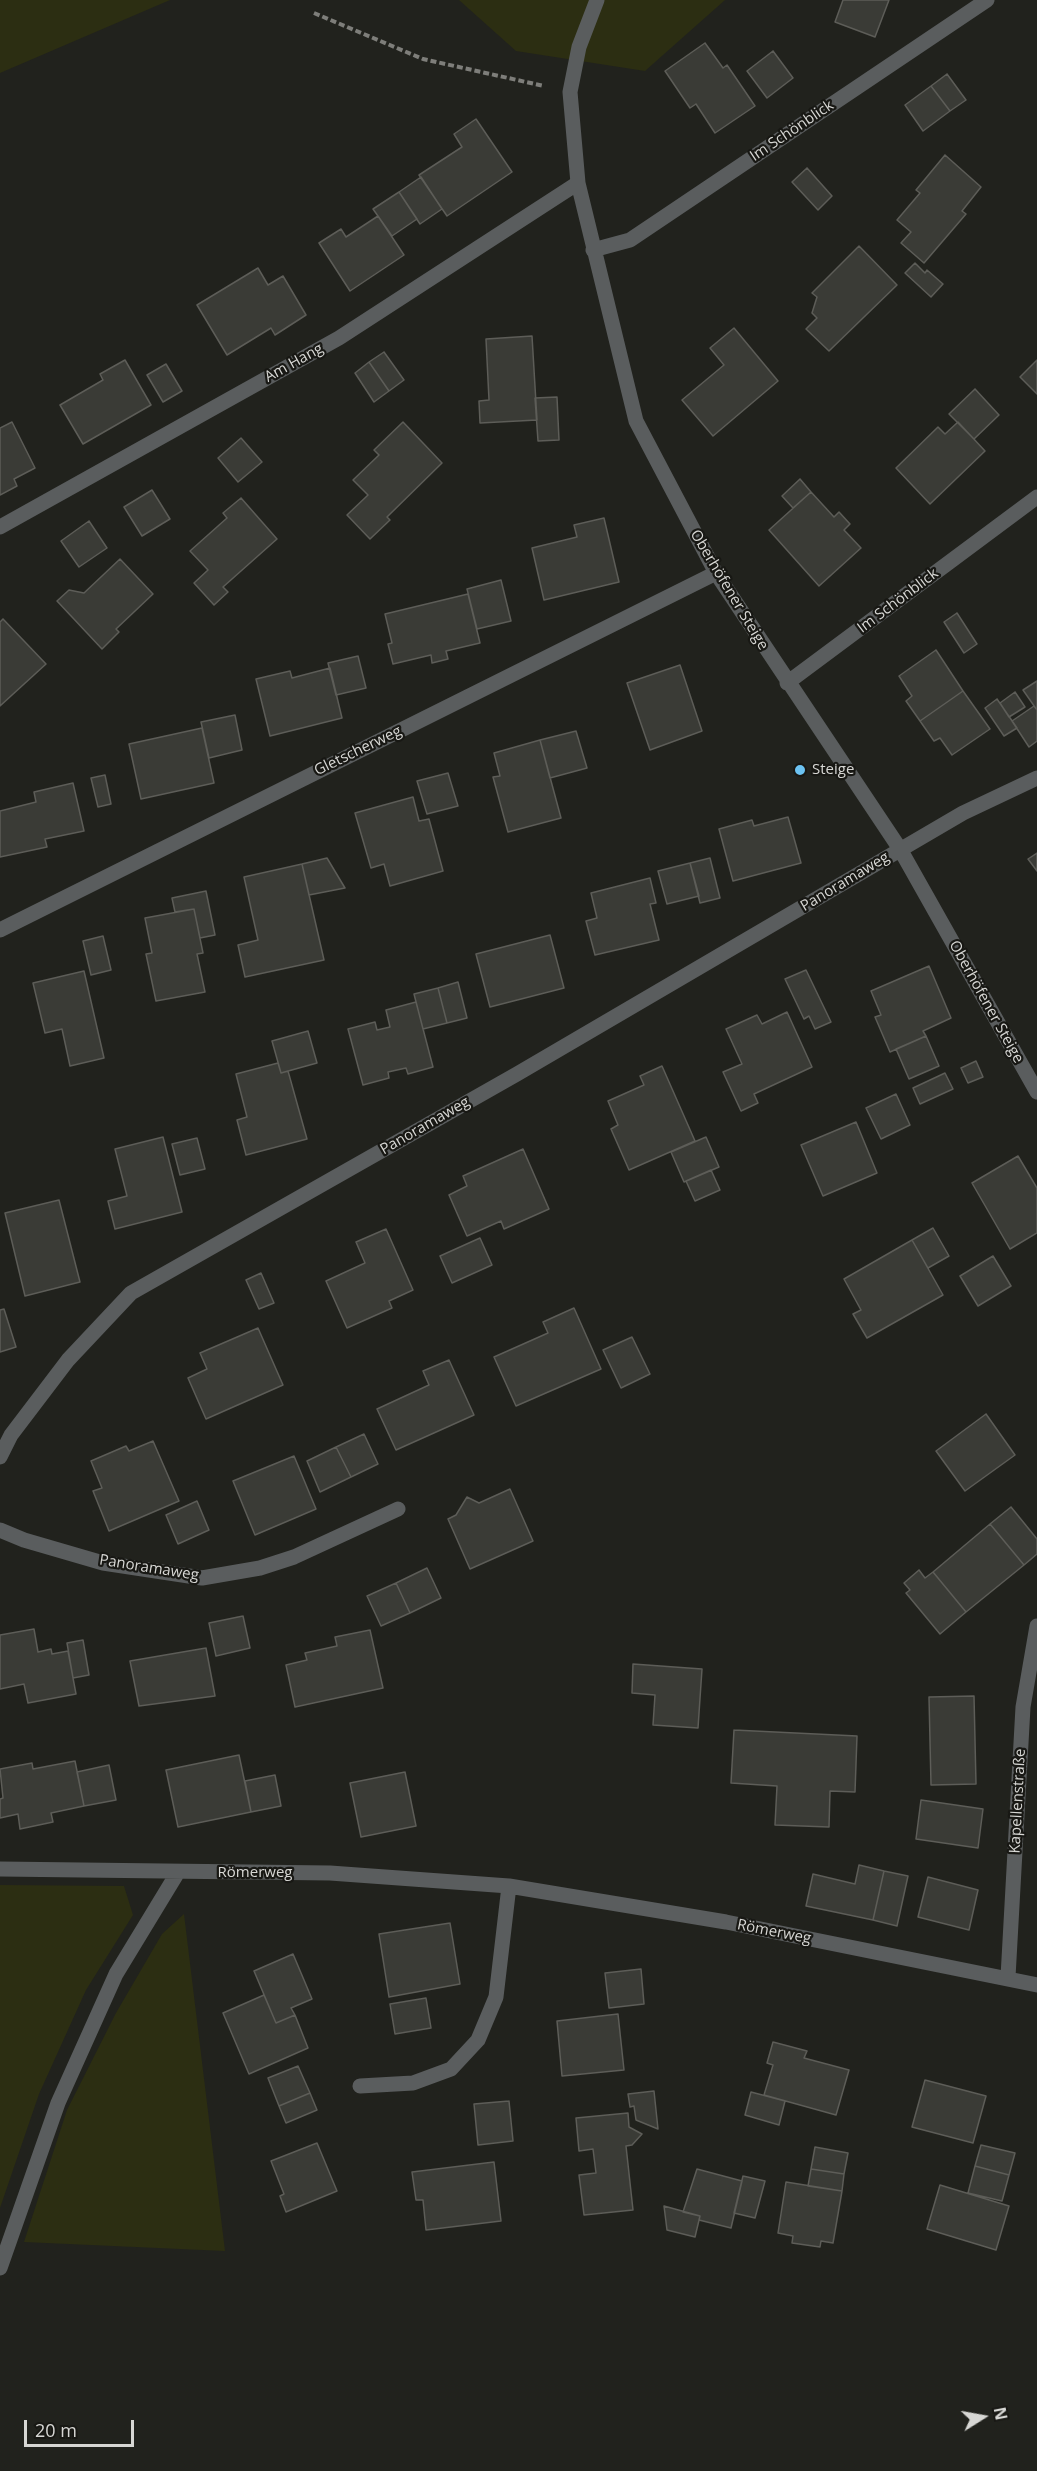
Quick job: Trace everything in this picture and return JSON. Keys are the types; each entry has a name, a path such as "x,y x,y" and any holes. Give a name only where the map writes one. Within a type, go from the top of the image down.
{"street":[{"name":"Oberhöfener Steige","path":"597,0 579,47 570,92 578,183 636,421 716,573 787,683 900,849 1037,1092"},
{"name":"Im Schönblick","path":"593,250 630,240 987,0"},
{"name":"Am Hang","path":"0,527 339,338 578,183"},
{"name":"Im Schönblick","path":"787,683 1037,497"},
{"name":"Gletscherweg","path":"0,930 716,573"},
{"name":"Panoramaweg","path":"0,1457 11,1435 68,1360 131,1293 517,1074 963,813 1037,778"},
{"name":"Panoramaweg","path":"0,1530 24,1540 103,1563 202,1578 260,1568 294,1557 398,1509"},
{"name":"Kapellenstraße","path":"1008,1977 1023,1707 1037,1626"},
{"name":"Römerweg","path":"0,1869 330,1873 509,1886 716,1920 1008,1977 1037,1985"},
{"path":"0,2268 58,2103 116,1974 178,1872"},
{"path":"360,2086 412,2083 451,2069 478,2040 496,1997 509,1886"}],"path":[{"path":"314,13 423,59 570,92"}],"green space":[{"path":"0,0 170,0 0,73"},
{"path":"459,0 725,0 645,71 516,51"},
{"path":"0,1885 124,1886 133,1915 86,1990 39,2094 0,2208"},
{"path":"184,1914 225,2251 24,2242 67,2110 116,2013 162,1934"}],"building":[{"path":"843,0 889,0 875,37 835,22"},
{"path":"705,43 723,68 727,65 755,106 715,133 696,104 690,108 665,71"},
{"path":"773,51 793,78 767,98 747,71"},
{"path":"947,74 966,100 950,111 931,86"},
{"path":"931,86 950,111 923,131 905,105"},
{"path":"476,119 512,172 447,216 419,175 462,147 454,134"},
{"path":"945,155 981,187 962,211 966,214 924,263 901,243 911,232 897,220 920,193 916,190"},
{"path":"807,168 832,196 818,210 792,182"},
{"path":"421,177 442,209 420,224 399,192"},
{"path":"399,192 417,219 392,236 373,209"},
{"path":"378,216 404,255 350,291 319,243 341,229 346,237"},
{"path":"859,246 897,285 829,351 806,329 817,318 812,313 817,297 812,293"},
{"path":"915,263 925,273 927,270 943,284 931,297 905,273"},
{"path":"258,268 268,285 283,276 306,315 275,335 271,328 227,355 197,305"},
{"path":"734,328 778,381 713,436 682,400 724,365 710,348"},
{"path":"532,336 537,420 480,423 479,401 489,400 486,339"},
{"path":"384,352 404,380 389,391 369,362"},
{"path":"125,360 151,405 83,444 60,405 103,380 100,374"},
{"path":"1037,360 1037,394 1020,377"},
{"path":"369,362 389,391 374,402 355,373"},
{"path":"166,364 182,391 163,402 147,375"},
{"path":"975,389 999,415 974,439 949,414"},
{"path":"557,397 559,440 538,441 535,398"},
{"path":"12,422 35,468 14,479 17,486 0,495 0,428"},
{"path":"403,422 442,463 387,517 390,520 370,539 347,515 368,495 353,480 379,455 374,450"},
{"path":"958,422 985,451 930,504 896,468 938,427 945,434"},
{"path":"241,438 262,462 238,482 218,458"},
{"path":"800,479 811,492 793,508 782,496"},
{"path":"152,490 170,519 142,536 124,507"},
{"path":"811,492 834,517 839,512 850,524 844,530 861,548 819,586 769,530"},
{"path":"241,498 277,539 223,587 228,592 214,605 194,583 208,570 190,551 227,518 223,513"},
{"path":"604,518 619,582 544,600 532,548 577,537 574,525"},
{"path":"89,521 107,548 79,567 61,541"},
{"path":"120,559 153,594 116,629 119,632 102,649 57,601 69,590 84,593"},
{"path":"501,580 511,621 477,629 467,589"},
{"path":"468,594 480,643 446,651 448,659 432,663 431,655 393,664 388,644 392,643 385,614"},
{"path":"957,613 977,644 964,653 944,622"},
{"path":"3,619 46,664 0,706 0,622"},
{"path":"936,650 963,691 920,721 906,701 912,696 899,676"},
{"path":"358,656 366,688 336,695 328,663"},
{"path":"680,665 702,731 650,750 627,683"},
{"path":"330,668 342,718 270,736 256,679 290,671 292,678"},
{"path":"1037,681 1037,710 1023,690"},
{"path":"963,691 990,729 952,755 940,738 934,741 920,721"},
{"path":"1015,692 1025,707 1009,717 1000,703"},
{"path":"997,699 1017,728 1004,736 985,708"},
{"path":"1034,706 1037,710 1037,741 1029,747 1012,721"},
{"path":"235,715 242,750 209,758 201,722"},
{"path":"202,728 214,783 141,799 129,744"},
{"path":"576,731 587,768 550,778 540,740"},
{"path":"540,740 561,818 508,832 493,777 500,776 494,753"},
{"path":"448,773 458,806 427,814 417,781"},
{"path":"105,775 111,804 98,807 91,778"},
{"path":"73,783 84,831 45,839 47,847 0,857 0,811 36,802 34,792"},
{"path":"413,797 419,821 429,819 443,871 390,886 384,864 371,868 355,813"},
{"path":"788,817 801,863 733,881 719,829 752,820 754,826"},
{"path":"1037,853 1037,871 1028,859"},
{"path":"327,858 345,888 309,895 302,864"},
{"path":"710,858 720,898 700,903 690,863"},
{"path":"690,863 699,896 667,904 658,871"},
{"path":"302,864 324,960 245,977 238,945 258,940 244,877"},
{"path":"650,878 656,903 650,904 659,940 595,955 586,921 597,918 591,893"},
{"path":"206,891 215,935 200,938 194,909 175,912 172,898"},
{"path":"194,909 203,953 197,954 205,992 156,1001 146,954 152,953 145,918"},
{"path":"550,935 564,988 490,1007 476,954"},
{"path":"103,936 111,970 91,975 83,941"},
{"path":"929,966 951,1018 923,1031 926,1036 890,1052 875,1017 881,1015 871,991"},
{"path":"806,970 831,1022 815,1029 809,1016 804,1019 785,979"},
{"path":"84,971 104,1058 70,1066 62,1029 45,1033 33,983"},
{"path":"458,982 467,1018 447,1023 438,988"},
{"path":"438,988 447,1023 423,1029 414,994"},
{"path":"416,1002 433,1067 408,1074 406,1068 388,1072 389,1078 363,1085 348,1029 375,1022 377,1030 390,1027 386,1010"},
{"path":"787,1012 812,1067 754,1094 758,1103 741,1111 723,1072 742,1064 726,1029 757,1015 762,1024"},
{"path":"308,1031 317,1063 281,1073 272,1041"},
{"path":"926,1036 939,1066 909,1079 896,1049"},
{"path":"976,1061 983,1077 968,1083 961,1068"},
{"path":"278,1063 281,1073 288,1071 307,1139 246,1155 237,1120 247,1117 236,1074"},
{"path":"662,1066 695,1141 629,1170 611,1129 618,1125 608,1101 644,1085 640,1076"},
{"path":"945,1073 953,1089 920,1104 913,1088"},
{"path":"896,1094 910,1125 881,1139 866,1108"},
{"path":"856,1122 877,1173 823,1196 801,1145"},
{"path":"163,1137 182,1212 115,1229 108,1201 127,1196 115,1149"},
{"path":"706,1137 719,1167 684,1182 671,1152"},
{"path":"197,1138 205,1169 180,1175 172,1144"},
{"path":"523,1149 549,1209 504,1229 501,1221 467,1236 449,1195 467,1186 463,1176"},
{"path":"1018,1156 1037,1188 1037,1233 1010,1249 972,1183"},
{"path":"711,1170 720,1190 695,1201 686,1181"},
{"path":"59,1200 80,1282 25,1296 5,1213"},
{"path":"933,1228 949,1256 928,1268 912,1240"},
{"path":"386,1229 413,1290 389,1301 392,1308 347,1328 326,1281 365,1263 356,1242"},
{"path":"480,1238 492,1265 452,1283 440,1256"},
{"path":"912,1240 943,1295 867,1338 853,1314 861,1310 844,1279"},
{"path":"993,1256 1011,1286 978,1306 960,1276"},
{"path":"261,1273 274,1303 259,1309 246,1280"},
{"path":"574,1308 601,1369 516,1406 494,1357 548,1333 543,1322"},
{"path":"4,1309 16,1347 0,1352 0,1310"},
{"path":"258,1328 283,1385 206,1419 188,1378 207,1369 200,1353"},
{"path":"632,1337 650,1374 621,1388 603,1350"},
{"path":"449,1360 474,1415 396,1450 377,1409 429,1385 423,1371"},
{"path":"986,1414 1015,1455 965,1491 936,1451"},
{"path":"364,1434 378,1464 351,1477 336,1447"},
{"path":"153,1441 179,1501 109,1531 93,1491 102,1488 91,1461 126,1446 129,1451"},
{"path":"336,1447 351,1477 320,1492 307,1461"},
{"path":"294,1456 316,1509 255,1535 233,1481"},
{"path":"510,1489 533,1541 470,1569 448,1519 456,1515 467,1497 479,1503"},
{"path":"197,1501 209,1530 178,1544 166,1515"},
{"path":"1011,1507 1037,1539 1037,1554 1024,1565 990,1524"},
{"path":"990,1524 1024,1565 966,1612 933,1572"},
{"path":"427,1568 441,1598 410,1613 396,1583"},
{"path":"919,1570 925,1578 933,1572 966,1612 940,1634 906,1593 910,1590 904,1583"},
{"path":"396,1583 410,1613 381,1626 367,1596"},
{"path":"243,1616 250,1648 216,1656 209,1623"},
{"path":"34,1629 38,1652 51,1649 52,1654 68,1651 76,1694 28,1703 24,1684 0,1689 0,1635"},
{"path":"370,1630 383,1688 295,1707 286,1665 307,1660 305,1653 337,1646 335,1637"},
{"path":"83,1640 89,1675 73,1678 67,1643"},
{"path":"206,1648 215,1696 139,1706 130,1661"},
{"path":"633,1664 702,1669 698,1728 653,1725 655,1695 632,1693"},
{"path":"974,1696 976,1784 931,1785 929,1697"},
{"path":"734,1730 857,1736 855,1792 830,1791 829,1827 775,1825 777,1786 731,1783"},
{"path":"239,1755 251,1812 178,1827 166,1770"},
{"path":"75,1761 84,1806 51,1813 53,1822 20,1829 18,1814 0,1818 0,1799 3,1798 0,1769 32,1763 33,1769"},
{"path":"109,1765 116,1800 84,1806 77,1772"},
{"path":"405,1772 416,1826 361,1837 350,1783"},
{"path":"275,1775 281,1806 251,1812 245,1781"},
{"path":"921,1800 983,1809 978,1848 916,1839"},
{"path":"859,1865 884,1871 873,1920 806,1906 813,1874 855,1884"},
{"path":"884,1871 908,1876 897,1926 873,1920"},
{"path":"928,1877 978,1890 969,1930 918,1917"},
{"path":"450,1923 460,1984 389,1997 379,1934"},
{"path":"293,1954 312,1999 291,2008 295,2015 276,2023 254,1971"},
{"path":"641,1969 644,2004 609,2008 605,1973"},
{"path":"264,1995 276,2023 295,2015 308,2048 249,2074 223,2013"},
{"path":"426,1998 431,2028 395,2034 390,2004"},
{"path":"618,2014 624,2070 562,2076 557,2021"},
{"path":"773,2042 807,2051 804,2058 849,2070 836,2115 764,2095 773,2065 767,2063"},
{"path":"298,2066 310,2093 279,2106 268,2078"},
{"path":"925,2080 986,2096 973,2143 912,2127"},
{"path":"654,2091 658,2129 636,2120 634,2106 630,2107 628,2094"},
{"path":"751,2092 785,2101 779,2125 745,2115"},
{"path":"310,2093 317,2110 286,2123 279,2106"},
{"path":"509,2101 513,2141 478,2145 474,2104"},
{"path":"628,2113 629,2127 642,2134 632,2145 626,2146 633,2210 584,2215 579,2175 596,2173 593,2149 579,2151 576,2118"},
{"path":"317,2143 337,2191 286,2212 280,2196 284,2194 271,2161"},
{"path":"981,2145 1015,2153 1009,2175 975,2166"},
{"path":"815,2147 848,2153 844,2174 811,2169"},
{"path":"494,2162 501,2221 426,2230 423,2200 416,2200 412,2172"},
{"path":"975,2166 1009,2175 1002,2201 968,2193"},
{"path":"697,2169 742,2181 731,2228 699,2220 700,2216 683,2212"},
{"path":"811,2169 844,2174 842,2191 808,2186"},
{"path":"743,2176 765,2181 755,2218 734,2213"},
{"path":"786,2182 842,2191 833,2243 821,2241 820,2247 792,2243 793,2236 778,2233"},
{"path":"940,2185 1009,2206 996,2250 927,2229"},
{"path":"664,2206 700,2216 695,2237 667,2230"}],"place":[{"name":"Steige","path":"800,770"}]}
